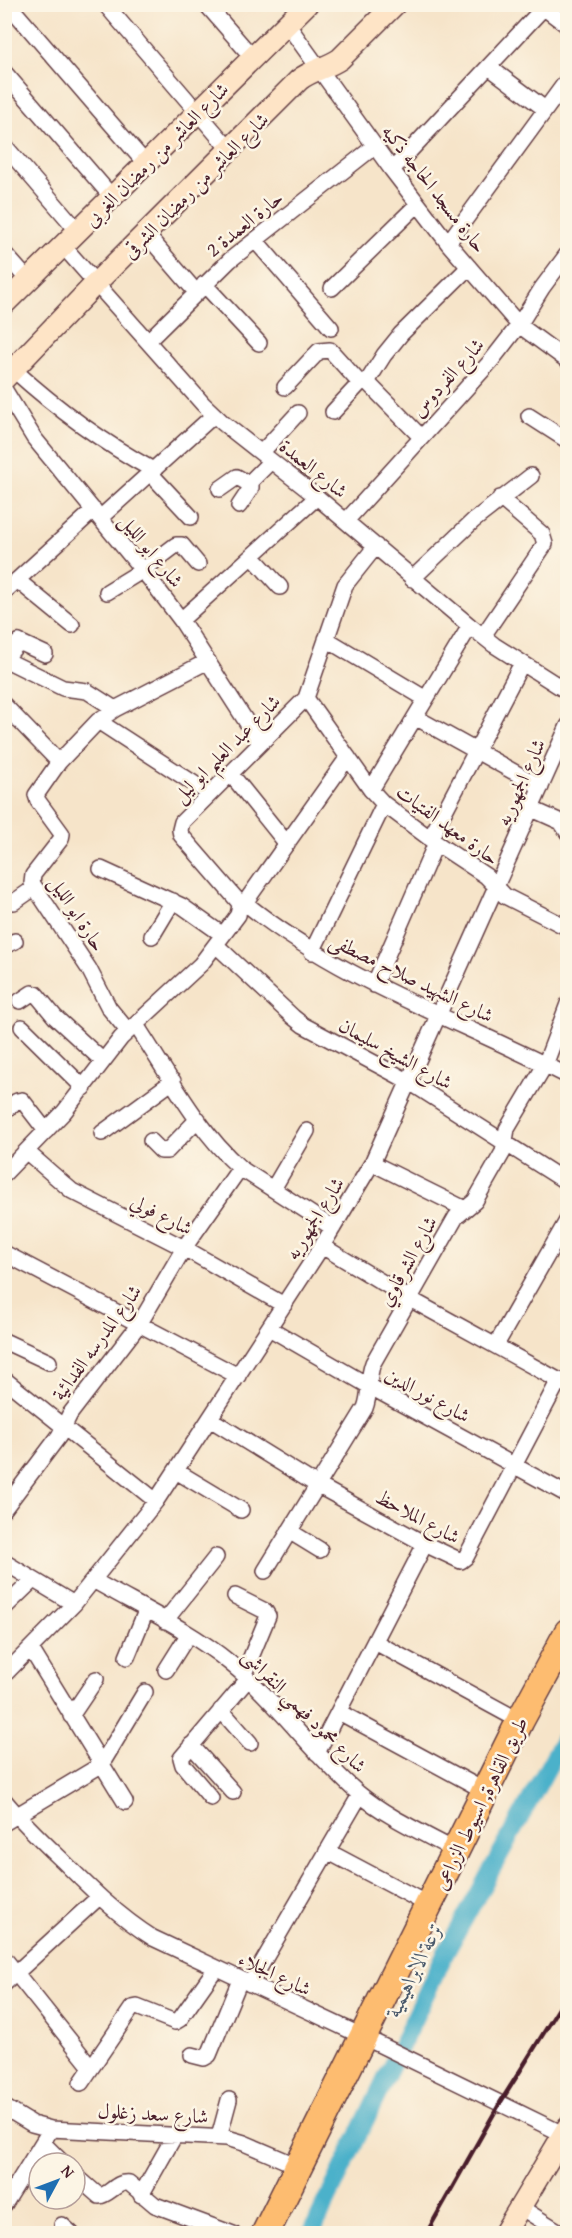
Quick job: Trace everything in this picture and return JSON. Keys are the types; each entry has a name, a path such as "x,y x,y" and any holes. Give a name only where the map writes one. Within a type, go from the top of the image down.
{"highway":[{"name":"طريق القاهرة, اسيوط الزراعى","path":"265,2234 520,1721 567,1632"}],"street":[{"path":"9,4 146,164"},
{"path":"105,4 230,150"},
{"path":"206,4 253,58"},
{"name":"شارع العاشر من رمضان الشرقى","path":"8,379 96,283 299,80 340,59 395,4"},
{"name":"شارع العاشر من رمضان الغربى","path":"4,304 304,6"},
{"path":"392,170 543,6 567,26"},
{"name":"حارة مسجد الحاجه ذكيه","path":"287,24 392,170 448,243 519,325 567,361"},
{"path":"489,67 545,109"},
{"path":"4,72 112,197"},
{"path":"448,243 567,79"},
{"path":"4,145 78,231"},
{"name":"حارة العمدة 2","path":"148,341 200,288 255,240 375,146"},
{"path":"332,288 418,204"},
{"path":"146,234 259,343"},
{"path":"255,240 331,327"},
{"name":"شارع العمدة","path":"63,246 214,415 317,497 470,626 567,692"},
{"path":"4,253 28,280"},
{"name":"شارع الفردوس","path":"346,521 490,361 519,325 567,253"},
{"path":"333,412 364,382 401,334 469,267"},
{"path":"285,387 320,351 330,350 420,437"},
{"path":"8,379 152,471 191,517"},
{"name":"شارع ابو الليل","path":"8,379 34,438 182,620 261,743"},
{"path":"249,483 298,413"},
{"path":"4,592 152,471 214,415"},
{"path":"529,416 567,441"},
{"path":"412,579 472,521 531,476"},
{"path":"220,489 237,477 249,483 251,488 239,506"},
{"path":"182,620 317,497"},
{"path":"483,636 545,544 542,534 501,498"},
{"path":"107,592 143,570 178,544 182,545 198,564"},
{"name":"شارع عبد العليم ابو ليل","path":"242,907 180,830 182,822 306,698 345,585 376,546"},
{"path":"252,556 280,587"},
{"path":"17,580 72,625"},
{"path":"371,790 470,626"},
{"path":"326,639 426,699"},
{"path":"45,654 19,642 5,659 63,688 87,691 115,709"},
{"name":"حارة ابو الليل","path":"208,661 115,709 98,721 59,762 36,795 61,831 62,837 33,875 32,883 89,969 110,1008 132,1028 220,1148 240,1168 333,1228"},
{"path":"374,985 433,841 522,663"},
{"name":"حارة معهد الفتيات","path":"306,698 371,790 384,804 433,841 486,876 505,896 567,928"},
{"path":"4,705 59,762"},
{"path":"415,717 541,787"},
{"path":"98,721 210,794"},
{"name":"شارع الجمهوريه","path":"4,1675 74,1604 156,1502 322,1246 372,1163 532,809 567,726"},
{"path":"4,1174 27,1152 84,1088 103,1061 132,1028 192,973 220,940 348,757"},
{"path":"230,773 287,844"},
{"path":"312,952 384,804"},
{"path":"532,809 561,822 567,833"},
{"name":"شارع الشيخ سليمان","path":"101,869 192,912 303,1025 408,1082 567,1183"},
{"path":"4,901 14,902 34,888"},
{"path":"152,936 172,901"},
{"name":"شارع الشهيد صلاح مصطفى","path":"242,907 312,952 374,985 567,1076"},
{"path":"20,1001 32,993 36,994 49,1010 103,1061"},
{"name":"شارع الشرقاوي","path":"264,1571 365,1408 373,1363 456,1217 474,1201 504,1152 507,1129 545,1065 567,1004"},
{"path":"22,1027 84,1088"},
{"path":"102,1133 173,1082"},
{"path":"4,1111 22,1100 46,1131"},
{"path":"151,1141 161,1151 169,1150 198,1119"},
{"path":"273,1189 307,1131"},
{"name":"شارع فولي","path":"27,1152 72,1191 184,1248 284,1305"},
{"path":"372,1163 465,1209"},
{"name":"شارع المدرسه الفدائية","path":"7,1498 54,1444 70,1414 140,1323 184,1248 240,1168"},
{"path":"496,1345 567,1220"},
{"path":"322,1246 410,1299 564,1381"},
{"path":"4,1253 237,1376"},
{"name":"شارع نور الدين","path":"269,1328 567,1495"},
{"path":"4,1341 9,1341 49,1362"},
{"path":"4,1379 156,1502"},
{"name":"شارع الملاحظ","path":"210,1419 317,1485 425,1544 458,1560 464,1560 513,1465 564,1381"},
{"path":"176,1472 241,1510"},
{"path":"290,1531 320,1550"},
{"path":"317,1753 425,1544"},
{"path":"165,1621 216,1557"},
{"path":"4,1562 74,1604"},
{"path":"4,1608 33,1580"},
{"name":"شارع محمود فهمي النقراشى","path":"93,1580 217,1652 246,1677 360,1795 385,1812 456,1851"},
{"path":"212,1798 181,1762 182,1755 246,1677 268,1616 265,1611 235,1596"},
{"path":"127,1657 146,1611"},
{"path":"166,1670 188,1635"},
{"path":"375,1642 520,1721"},
{"path":"31,1649 125,1802"},
{"path":"71,1716 96,1679"},
{"path":"11,1820 101,1765 145,1692"},
{"path":"221,1710 250,1743"},
{"path":"339,1712 485,1791"},
{"path":"191,1745 233,1792"},
{"path":"192,2055 204,2058 209,2055 245,1982 360,1795"},
{"name":"شارع الجلاء","path":"4,1800 11,1820 133,1926 153,1938 477,2092 565,2131"},
{"path":"327,1851 429,1905"},
{"path":"4,1984 99,1897"},
{"path":"4,1958 91,2067"},
{"path":"81,2083 132,2008 138,2007 175,2022 180,2019 216,1968"},
{"path":"219,2137 229,2100"},
{"name":"شارع سعد زغلول","path":"4,2107 32,2124 51,2129 219,2137 244,2143 300,2167"},
{"path":"4,2205 51,2129"},
{"path":"504,2234 565,2131"},
{"path":"141,2195 175,2135"},
{"path":"43,2143 51,2151"},
{"path":"87,2186 99,2196 103,2196 124,2182 132,2185 155,2205 233,2234"},
{"path":"520,2206 563,2234"}],"waterway":[{"name":"ترعة الابراهيمية","path":"311,2234 445,1954 568,1731"}],"railway":[{"path":"426,2234 500,2103 568,1994"}]}
